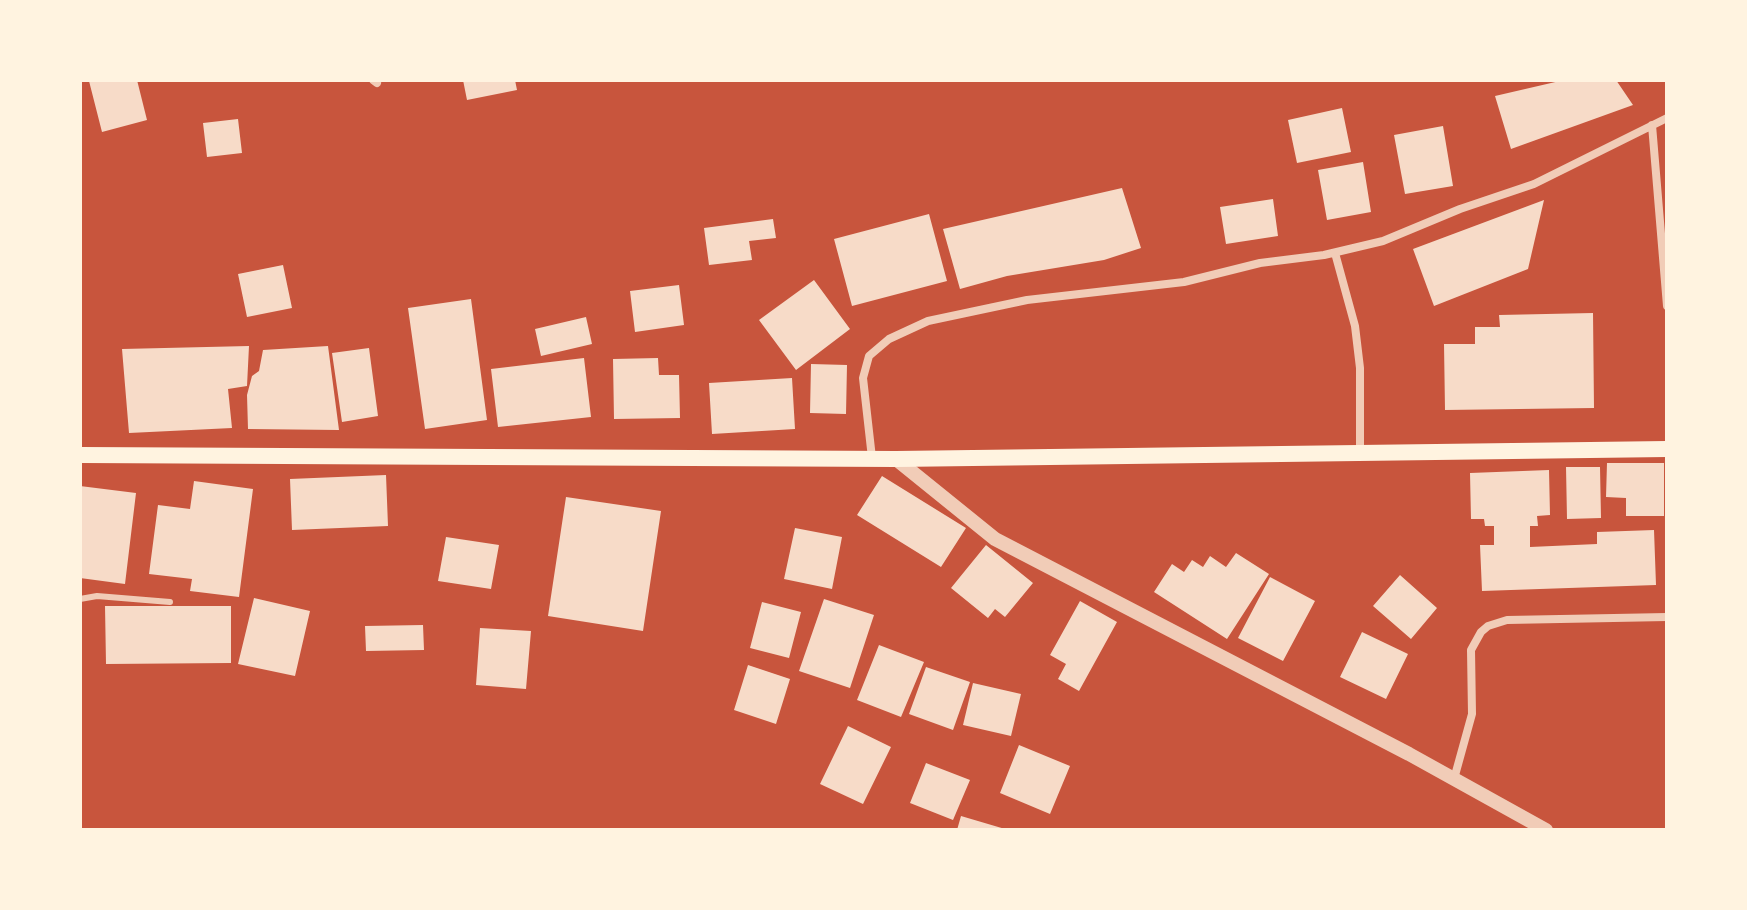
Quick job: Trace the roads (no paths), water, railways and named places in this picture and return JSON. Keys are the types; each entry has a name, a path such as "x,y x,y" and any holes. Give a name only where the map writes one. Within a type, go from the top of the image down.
{"main road":[{"path":"80,455 896,459 1667,449"}],"street":[{"path":"872,458 863,378 869,356 889,339 928,321 1000,305 1184,282 1260,263 1335,253 1383,241 1534,184 1667,118"},
{"path":"1652,125 1667,306"},
{"path":"1335,253 1356,340 1360,453"},
{"path":"896,459 995,539 1546,830"},
{"path":"1454,779 1472,714 1471,650 1475,640 1488,626 1507,620 1667,617"}],"lane":[{"path":"80,599 97,596 170,602"}]}
